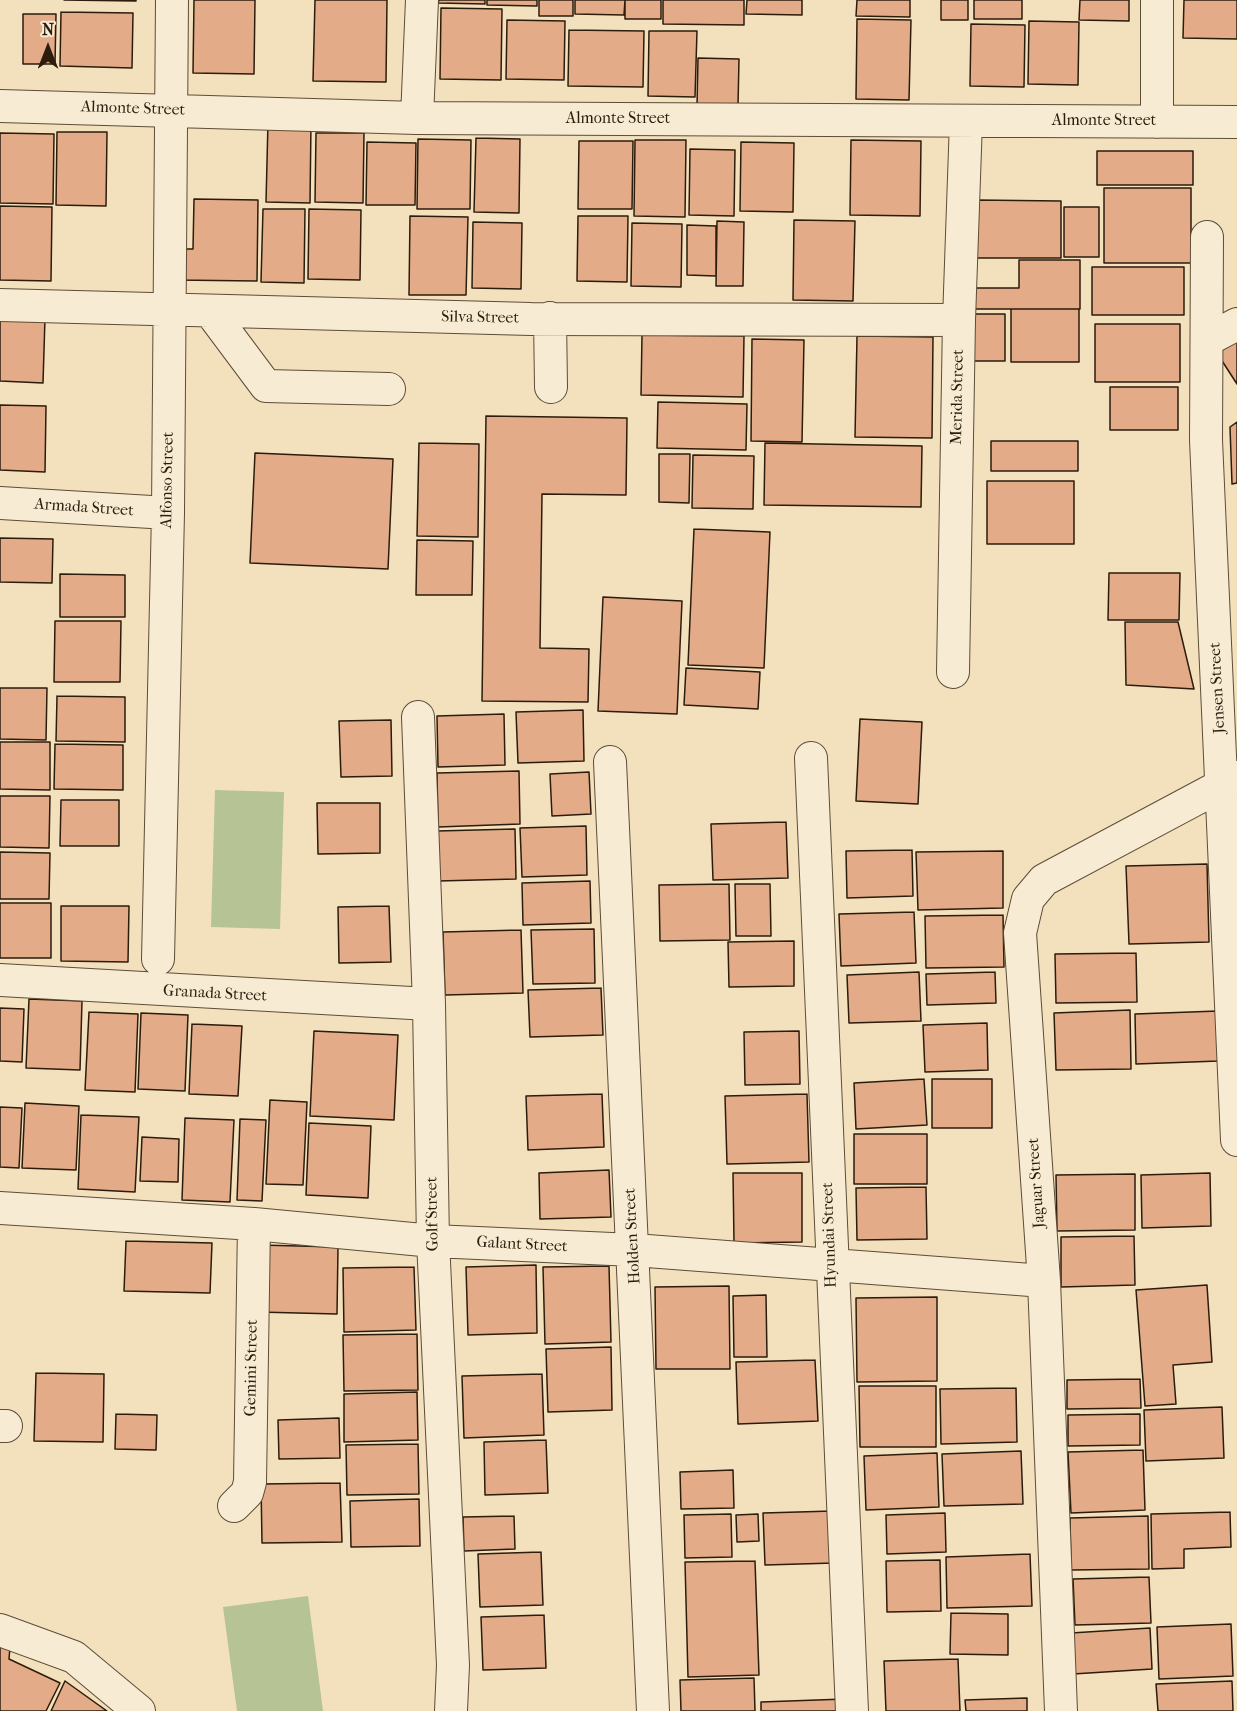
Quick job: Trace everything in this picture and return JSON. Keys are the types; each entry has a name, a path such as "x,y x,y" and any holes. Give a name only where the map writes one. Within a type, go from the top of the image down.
{"street":[{"name":"Alfonso Street","path":"158,959 168,513 172,0"},
{"path":"417,117 422,0"},
{"path":"1157,0 1157,122"},
{"name":"Almonte Street","path":"0,106 417,117 1237,122"},
{"name":"Merida Street","path":"952,672 959,320 966,121"},
{"name":"Jensen Street","path":"1207,237 1206,440 1225,552 1237,1140"},
{"name":"Silva Street","path":"0,305 550,318 959,320"},
{"path":"210,311 266,386 389,389"},
{"path":"550,318 551,387"},
{"path":"1207,340 1237,324"},
{"name":"Armada Street","path":"0,503 168,513"},
{"name":"Golf Street","path":"418,717 429,1005 433,1241 452,1653 451,1711"},
{"name":"Hyundai Street","path":"811,758 852,1711"},
{"name":"Holden Street","path":"610,762 634,1250 653,1711"},
{"name":"Jaguar Street","path":"1060,1711 1044,1281 1020,933 1028,899 1044,880 1230,782"},
{"name":"Granada Street","path":"0,980 429,1005"},
{"name":"Galant Street","path":"0,1208 254,1224 433,1241 634,1250 1044,1281"},
{"name":"Gemini Street","path":"234,1506 247,1493 250,1482 254,1224"},
{"path":"0,1630 74,1657 139,1711"}],"green space":[{"path":"215,790 284,792 280,929 211,927"},
{"path":"308,1596 323,1711 237,1711 223,1607"}],"building":[{"path":"64,0 136,0 136,1"},
{"path":"194,0 255,0 254,74 193,73"},
{"path":"315,0 387,0 386,82 313,81"},
{"path":"439,0 485,0 485,4 438,3"},
{"path":"487,0 537,0 537,6 487,5"},
{"path":"539,0 573,0 573,16 539,16"},
{"path":"575,0 625,0 624,15 575,14"},
{"path":"625,0 661,0 661,19 625,19"},
{"path":"663,0 744,0 744,25 663,24"},
{"path":"747,0 802,0 802,15 746,14"},
{"path":"857,0 910,0 910,17 856,16"},
{"path":"941,0 968,0 968,20 941,20"},
{"path":"974,0 1022,0 1022,19 974,19"},
{"path":"1080,0 1129,0 1129,21 1079,20"},
{"path":"1184,0 1237,0 1237,39 1183,38"},
{"path":"441,8 502,9 501,80 440,79"},
{"path":"61,12 133,13 132,68 60,66"},
{"path":"23,14 56,14 55,64 23,64"},
{"path":"857,19 911,20 909,100 856,99"},
{"path":"507,20 565,21 564,80 506,79"},
{"path":"1029,21 1079,22 1078,85 1028,84"},
{"path":"971,24 1025,25 1024,87 970,86"},
{"path":"569,30 644,31 643,87 568,86"},
{"path":"649,31 697,31 695,97 648,96"},
{"path":"698,58 739,59 738,106 697,106"},
{"path":"268,122 311,123 310,203 266,202"},
{"path":"57,132 107,132 106,206 56,205"},
{"path":"0,133 54,134 53,204 0,203"},
{"path":"316,133 364,133 363,203 315,202"},
{"path":"476,138 520,139 519,213 474,212"},
{"path":"418,139 471,140 470,209 417,209"},
{"path":"635,140 686,140 685,217 634,216"},
{"path":"851,140 921,141 920,216 850,215"},
{"path":"579,141 633,141 632,209 578,209"},
{"path":"367,142 416,143 415,205 366,205"},
{"path":"741,142 794,143 793,212 740,211"},
{"path":"690,149 735,150 734,216 689,215"},
{"path":"1097,151 1193,151 1193,185 1097,185"},
{"path":"1104,188 1191,188 1191,263 1104,263"},
{"path":"194,199 258,200 257,281 175,280 175,249 193,249"},
{"path":"976,200 1061,201 1061,258 976,258"},
{"path":"0,206 52,207 51,281 0,280"},
{"path":"1064,207 1099,207 1099,257 1064,257"},
{"path":"263,209 305,209 304,283 261,282"},
{"path":"309,209 361,210 360,280 308,279"},
{"path":"410,216 468,217 466,295 409,295"},
{"path":"578,216 628,216 627,282 577,281"},
{"path":"794,220 855,221 853,301 793,300"},
{"path":"717,221 744,222 743,286 716,286"},
{"path":"473,222 522,223 521,289 472,288"},
{"path":"632,223 682,224 681,287 631,286"},
{"path":"687,225 716,226 716,276 687,275"},
{"path":"1019,260 1080,260 1080,309 971,309 971,288 1019,288"},
{"path":"1092,267 1184,267 1184,315 1092,315"},
{"path":"1011,309 1079,309 1079,362 1011,362"},
{"path":"966,314 1005,314 1005,361 966,361"},
{"path":"0,316 45,318 43,383 0,381"},
{"path":"1095,324 1180,324 1180,382 1095,382"},
{"path":"642,335 744,336 743,397 641,395"},
{"path":"857,336 933,337 932,438 855,437"},
{"path":"752,339 804,340 802,442 751,441"},
{"path":"1237,339 1237,384 1215,350"},
{"path":"1110,387 1178,387 1178,430 1110,430"},
{"path":"658,402 747,404 746,450 657,448"},
{"path":"0,405 46,406 45,472 0,470"},
{"path":"486,416 627,418 626,495 542,494 540,648 589,649 588,702 482,701"},
{"path":"1237,422 1237,483 1232,484 1230,427"},
{"path":"991,441 1078,441 1078,471 991,471"},
{"path":"419,443 479,444 478,537 417,536"},
{"path":"765,443 922,446 921,507 764,505"},
{"path":"255,453 393,459 388,569 250,563"},
{"path":"659,454 690,454 689,503 659,502"},
{"path":"693,455 754,456 753,509 692,508"},
{"path":"987,481 1074,481 1074,544 987,544"},
{"path":"694,529 770,532 764,668 688,665"},
{"path":"0,538 53,539 52,583 0,582"},
{"path":"417,540 473,541 472,595 416,595"},
{"path":"1109,573 1180,573 1179,620 1108,620"},
{"path":"60,574 125,575 125,617 60,617"},
{"path":"603,597 682,601 677,714 598,711"},
{"path":"55,621 121,621 120,682 54,682"},
{"path":"1125,622 1178,622 1194,689 1126,685"},
{"path":"686,668 760,672 758,709 684,705"},
{"path":"0,688 47,688 46,740 0,739"},
{"path":"57,696 125,697 125,742 56,741"},
{"path":"583,710 584,761 518,763 516,712"},
{"path":"504,714 505,765 438,767 437,716"},
{"path":"860,719 922,722 918,804 856,801"},
{"path":"391,720 392,776 341,777 339,721"},
{"path":"0,742 50,742 50,790 0,789"},
{"path":"55,744 123,745 123,790 54,789"},
{"path":"519,771 520,824 438,827 437,773"},
{"path":"589,772 591,814 552,816 550,774"},
{"path":"0,796 50,796 49,848 0,847"},
{"path":"61,800 119,800 119,846 60,846"},
{"path":"317,803 380,803 380,853 318,854"},
{"path":"786,822 788,878 713,880 711,824"},
{"path":"586,826 587,875 522,877 520,828"},
{"path":"515,829 516,879 438,881 437,831"},
{"path":"912,850 913,896 847,898 846,851"},
{"path":"1003,851 1003,908 918,910 916,852"},
{"path":"0,852 50,853 49,899 0,899"},
{"path":"1207,864 1209,942 1129,944 1126,866"},
{"path":"590,881 591,923 523,925 522,883"},
{"path":"729,884 730,940 660,941 659,885"},
{"path":"735,884 770,884 771,936 736,936"},
{"path":"0,903 51,903 51,958 0,958"},
{"path":"61,906 129,906 128,962 61,961"},
{"path":"389,906 391,962 339,963 338,907"},
{"path":"914,912 916,963 841,966 839,914"},
{"path":"1003,915 1004,967 926,968 925,916"},
{"path":"594,929 595,983 533,984 531,930"},
{"path":"521,930 523,993 445,995 443,932"},
{"path":"794,941 794,986 729,987 728,942"},
{"path":"1136,953 1137,1002 1056,1003 1055,954"},
{"path":"919,972 921,1021 849,1023 847,975"},
{"path":"995,972 996,1003 927,1005 926,974"},
{"path":"601,988 603,1035 530,1037 528,990"},
{"path":"29,999 82,1001 80,1070 26,1068"},
{"path":"0,1008 24,1009 22,1062 0,1061"},
{"path":"1130,1010 1131,1069 1056,1070 1054,1013"},
{"path":"1218,1011 1219,1061 1136,1064 1135,1014"},
{"path":"89,1012 138,1014 135,1092 85,1090"},
{"path":"141,1013 188,1015 185,1091 138,1089"},
{"path":"987,1023 988,1070 925,1072 923,1025"},
{"path":"192,1024 242,1026 238,1096 189,1094"},
{"path":"314,1031 398,1035 394,1120 310,1116"},
{"path":"799,1031 800,1084 745,1085 744,1032"},
{"path":"924,1079 927,1125 856,1129 854,1083"},
{"path":"932,1079 992,1079 992,1128 932,1128"},
{"path":"602,1094 604,1147 528,1150 526,1096"},
{"path":"807,1094 809,1162 727,1164 725,1096"},
{"path":"270,1100 307,1102 303,1185 266,1184"},
{"path":"25,1103 79,1106 76,1170 22,1168"},
{"path":"0,1107 22,1108 19,1168 0,1167"},
{"path":"81,1115 139,1117 135,1192 78,1189"},
{"path":"185,1118 234,1120 230,1202 182,1200"},
{"path":"240,1119 266,1120 262,1201 237,1200"},
{"path":"309,1123 371,1126 368,1198 306,1195"},
{"path":"854,1134 927,1134 927,1184 854,1184"},
{"path":"142,1137 179,1139 178,1182 140,1181"},
{"path":"609,1170 611,1217 540,1219 539,1173"},
{"path":"733,1173 802,1173 802,1242 734,1243"},
{"path":"1210,1173 1211,1226 1142,1228 1141,1175"},
{"path":"1135,1174 1135,1230 1057,1231 1056,1175"},
{"path":"926,1187 927,1239 857,1240 856,1188"},
{"path":"1134,1236 1135,1285 1061,1287 1061,1237"},
{"path":"126,1241 212,1243 210,1293 124,1291"},
{"path":"259,1245 338,1247 337,1314 258,1312"},
{"path":"536,1265 537,1333 468,1335 466,1267"},
{"path":"609,1266 611,1342 545,1344 543,1267"},
{"path":"414,1267 416,1330 344,1332 343,1268"},
{"path":"1207,1285 1212,1362 1173,1365 1176,1404 1145,1406 1136,1290"},
{"path":"729,1286 730,1369 656,1369 655,1287"},
{"path":"766,1295 767,1357 734,1357 733,1296"},
{"path":"937,1297 937,1381 857,1382 856,1298"},
{"path":"417,1334 418,1390 344,1391 343,1335"},
{"path":"611,1347 612,1410 548,1412 546,1349"},
{"path":"815,1360 818,1421 738,1424 736,1362"},
{"path":"36,1373 104,1374 103,1442 34,1441"},
{"path":"542,1374 544,1435 464,1438 462,1376"},
{"path":"1140,1379 1141,1408 1067,1409 1067,1380"},
{"path":"859,1386 936,1386 936,1447 860,1447"},
{"path":"1016,1388 1017,1442 941,1444 940,1389"},
{"path":"417,1392 418,1440 344,1442 344,1394"},
{"path":"1222,1407 1224,1458 1146,1461 1144,1410"},
{"path":"116,1414 157,1415 156,1450 115,1449"},
{"path":"1140,1414 1140,1445 1068,1446 1068,1415"},
{"path":"339,1418 340,1458 279,1459 278,1420"},
{"path":"546,1440 548,1493 485,1495 484,1442"},
{"path":"418,1444 419,1494 347,1495 346,1445"},
{"path":"1143,1450 1145,1510 1071,1513 1068,1452"},
{"path":"1021,1451 1023,1504 944,1506 942,1454"},
{"path":"937,1453 939,1507 866,1510 864,1456"},
{"path":"733,1470 734,1508 681,1509 680,1472"},
{"path":"340,1483 342,1542 262,1543 261,1484"},
{"path":"419,1499 420,1546 351,1547 350,1501"},
{"path":"833,1511 834,1563 765,1565 763,1513"},
{"path":"1230,1512 1231,1547 1184,1549 1184,1568 1152,1569 1151,1514"},
{"path":"945,1513 946,1552 887,1554 886,1515"},
{"path":"731,1514 732,1557 685,1558 684,1515"},
{"path":"758,1514 759,1541 737,1542 736,1515"},
{"path":"514,1516 515,1549 464,1551 463,1517"},
{"path":"1148,1516 1149,1569 1071,1570 1070,1518"},
{"path":"541,1552 543,1605 480,1607 478,1554"},
{"path":"1030,1554 1032,1606 947,1608 946,1557"},
{"path":"940,1560 941,1611 887,1612 886,1561"},
{"path":"755,1561 759,1675 688,1677 685,1562"},
{"path":"1149,1577 1151,1623 1075,1625 1073,1579"},
{"path":"951,1613 1008,1614 1008,1655 950,1654"},
{"path":"544,1615 546,1668 483,1670 481,1617"},
{"path":"1231,1624 1233,1676 1159,1679 1157,1627"},
{"path":"1150,1628 1152,1669 1073,1674 1071,1633"},
{"path":"0,1646 10,1647 9,1659 60,1683 46,1711 0,1711"},
{"path":"958,1659 960,1711 886,1711 884,1661"},
{"path":"754,1678 755,1711 681,1711 680,1680"},
{"path":"65,1681 107,1711 51,1711"},
{"path":"1232,1681 1233,1711 1158,1711 1156,1684"},
{"path":"1027,1698 1027,1711 966,1711 965,1700"},
{"path":"845,1699 845,1711 761,1711 761,1702"}]}
